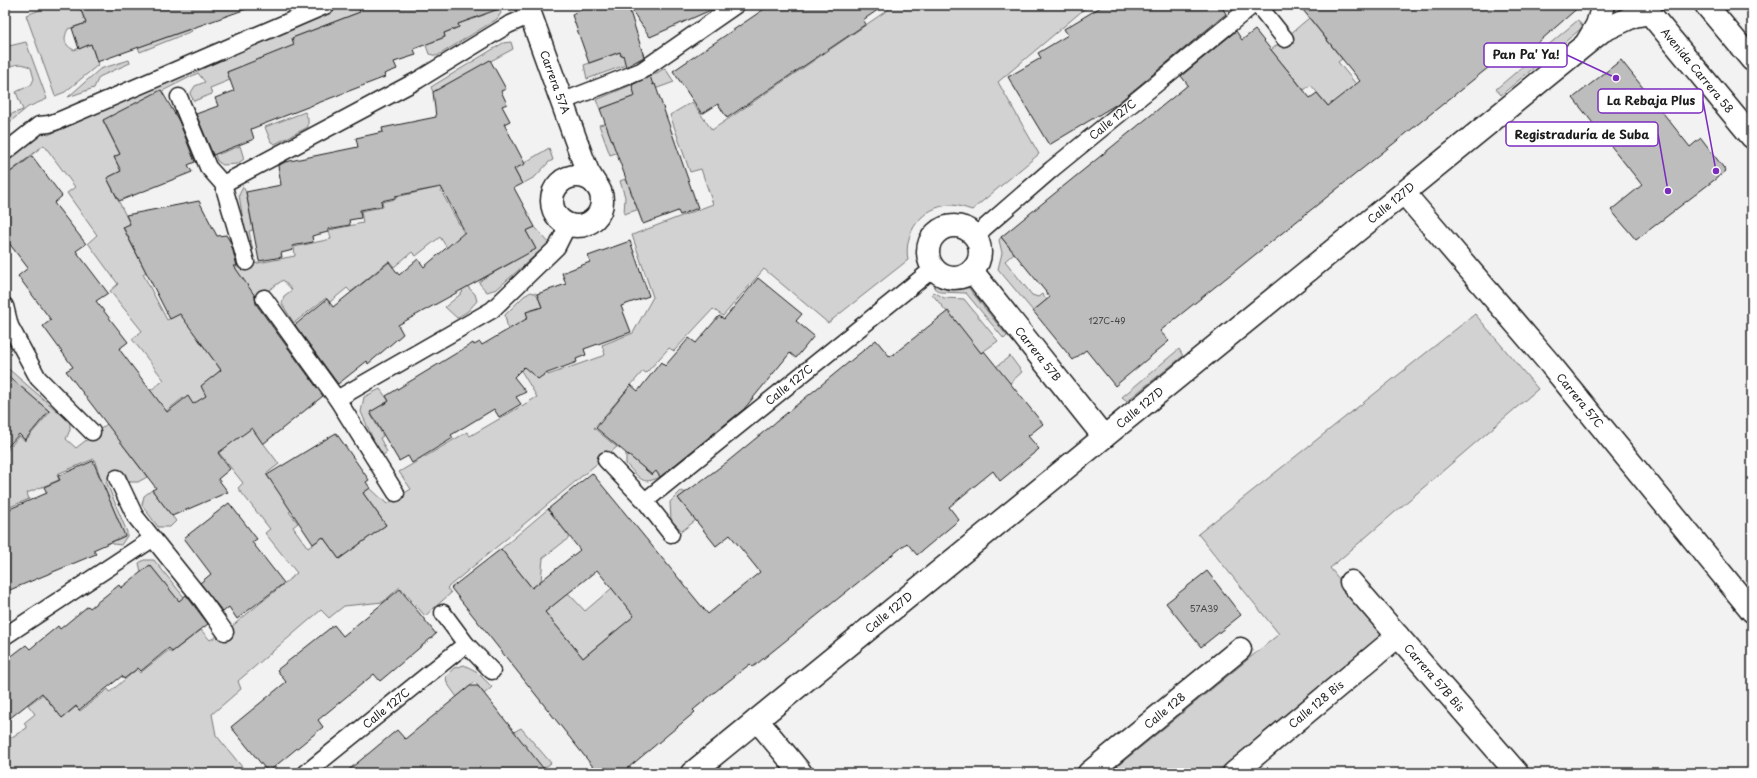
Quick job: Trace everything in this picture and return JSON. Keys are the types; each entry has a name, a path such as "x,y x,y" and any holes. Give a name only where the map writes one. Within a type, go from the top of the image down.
{"street":[{"name":"Calle 127D","path":"1587,43 1597,25 1603,5"},
{"path":"1706,5 1752,60"},
{"name":"Calle 127D","path":"692,773 1587,43 1602,31 1646,9"},
{"name":"Avenida Carrera 58","path":"1646,9 1752,136"},
{"name":"Carrera 57A","path":"529,10 583,160 596,185 602,201 601,209 592,222 584,225 568,225"},
{"path":"568,225 555,215 552,199 556,187 577,170 583,160"},
{"path":"566,179 574,176 582,176 590,179 596,185"},
{"name":"Carrera 57C","path":"1404,193 1551,365 1752,611"},
{"path":"953,226 962,227 970,231 976,238 980,246 978,264 965,276 956,278 940,274 934,268 928,250 931,241 936,234 953,226"},
{"name":"Carrera 57B","path":"972,271 1104,437"},
{"name":"Carrera 57B Bis","path":"1351,582 1517,773"},
{"name":"Calle 128 Bis","path":"1234,773 1398,636"},
{"name":"Calle 128","path":"1089,773 1240,649"},
{"path":"757,720 801,773"}],"lane":[{"path":"5,152 40,125 49,124 60,120 327,5"},
{"path":"561,102 641,71 736,5"},
{"name":"Calle 127C","path":"976,238 983,229 1052,169 1253,5"},
{"path":"1258,5 1284,39"},
{"path":"223,184 418,80 508,25 529,10"},
{"path":"179,97 208,167 223,184 246,262"},
{"path":"337,399 492,310 557,247 568,225"},
{"name":"Calle 127C","path":"645,502 934,268"},
{"path":"264,298 337,399 396,493"},
{"path":"5,306 7,328 38,378 92,432"},
{"path":"606,460 645,502 671,534"},
{"path":"117,478 135,516 203,601 225,632"},
{"path":"5,636 152,539"},
{"path":"442,613 466,644 492,671"},
{"name":"Calle 127C","path":"306,773 466,644"}],"shaded area":[{"path":"54,5 81,5 79,6 86,23 68,29 65,36 65,41 68,46 74,50 91,44 98,65 65,92 55,96 26,15"},
{"path":"342,5 364,5 360,12 292,38 295,47 227,72 230,80 210,88 212,94 194,101 190,94 195,86 205,82 198,73 103,121 120,154 114,157 121,171 107,178 130,224 123,228 146,272 143,274 167,320 234,286 233,256 237,267 295,256 294,247 331,239 329,230 363,223 361,211 383,207 382,202 396,199 396,197 431,189 429,181 452,186 441,191 470,244 451,254 440,237 416,256 412,252 394,267 389,261 351,292 347,288 330,302 326,298 294,323 282,304 284,296 292,290 283,280 199,340 221,370 208,381 216,392 252,428 279,464 266,474 270,480 302,502 289,512 298,523 293,527 308,548 323,537 339,559 386,525 363,493 370,488 387,504 411,489 399,472 467,432 470,436 537,397 514,359 505,315 524,296 531,292 537,294 542,307 526,312 548,375 605,355 602,345 633,333 653,297 632,235 713,204 701,169 690,172 670,115 692,102 712,130 895,5 1089,5 998,82 1039,154 972,210 951,205 931,210 923,216 912,231 907,250 908,260 828,323 764,269 723,316 713,309 674,351 669,348 646,373 643,371 594,428 617,447 447,588 451,593 425,616 400,587 383,602 344,606 329,618 321,610 238,681 241,689 212,714 216,735 247,773 5,773 5,741 27,728 24,723 35,714 28,705 43,694 62,718 76,707 80,711 108,689 110,692 137,669 140,673 169,650 171,653 201,630 210,640 225,632 297,573 265,533 270,529 238,488 243,483 212,444 216,440 183,398 123,445 147,477 138,482 129,482 125,473 106,481 127,532 127,536 121,545 113,544 112,542 124,536 94,459 57,474 59,480 27,493 29,499 5,509 5,453 19,436 25,441 50,412 5,373 5,366 70,422 70,430 66,439 76,448 164,380 132,339 142,331 110,291 118,284 88,243 97,235 67,193 75,187 44,145 5,176 5,161 43,130 48,135"},
{"path":"498,5 501,13 497,19 437,56 429,54 420,28 432,42 445,37 444,33 459,27 458,24 484,15"},
{"path":"1309,18 1342,59 1338,62 1356,84 1329,107 1311,85 1304,90 1271,50"},
{"path":"1578,20 1583,27 1501,95 1496,89"},
{"path":"191,29 192,31 140,52 138,47"},
{"path":"5,36 9,46 26,42 47,99 28,107 5,126 5,116 23,110 16,92 31,85 34,79 31,68 25,65 22,64 6,68"},
{"path":"511,42 513,49 433,92 431,87 503,43"},
{"path":"641,49 645,58 587,79 584,65 620,52 621,56"},
{"path":"129,60 130,63 99,77 94,88 68,97 100,69"},
{"path":"665,68 674,82 600,109 596,100 650,77"},
{"path":"305,112 308,119 308,127 275,144 271,142 265,127"},
{"path":"612,122 622,151 610,155 599,125"},
{"path":"208,126 219,154 240,146 244,159 237,164 223,165 217,161 206,128"},
{"path":"549,148 553,160 549,162 535,177 522,184 514,169"},
{"path":"632,178 643,208 624,214 625,197 620,181 625,179 626,181"},
{"path":"243,187 246,192 253,230 249,231 253,251 248,251 239,195"},
{"path":"535,227 549,243 497,289 487,292 479,283 482,279 513,262 512,259 534,246 526,231"},
{"path":"1001,237 1014,253 1005,261 1032,295 1038,297 1042,294 1047,300 1033,311 998,269 1002,253 999,240"},
{"path":"449,268 475,294 477,301 468,311 457,318 445,307 463,292 445,271"},
{"path":"936,282 948,287 967,286 1007,336 1004,339 966,293 940,292 934,288"},
{"path":"934,292 944,298 964,299 998,341 981,353 932,294"},
{"path":"1475,314 1538,389 1330,568 1385,635 1215,773 1109,773 1279,634 1198,534"},
{"path":"1179,349 1183,356 1127,401 1122,397"},
{"path":"1010,356 1022,372 1010,383 1007,380 982,378"},
{"path":"380,389 389,401 370,413 383,436 380,438 387,452 381,457 361,412 364,397"},
{"path":"626,453 652,475 661,466 665,475 647,481 639,478 626,464"},
{"path":"152,490 176,521 170,527 158,527 142,505 144,496"},
{"path":"681,491 687,493 679,500 696,520 682,531 671,520 670,502"},
{"path":"548,509 570,537 543,558 541,581 532,588 501,549"},
{"path":"144,560 154,560 205,623 201,629 150,565 141,572 139,563"},
{"path":"612,588 644,628 607,638 583,658 545,612 568,593 585,611"},
{"path":"464,665 476,671 492,687 484,694 475,682 457,697 447,683 446,676 454,668"},
{"path":"521,728 551,763 539,772 514,732"}],"building":[{"path":"79,5 248,5 249,8 97,62 91,44 79,49 72,28 86,23"},
{"path":"357,5 503,5 504,7 458,24 459,27 444,33 445,37 414,49 416,55 394,62 397,69 384,74 385,77 251,129 254,139 213,155 196,114 218,106 215,98 234,91 227,72 294,45 292,38 360,12"},
{"path":"590,5 628,5 644,57 626,67 623,55 621,56 620,52 589,63 572,15"},
{"path":"628,5 719,5 650,37"},
{"path":"770,5 885,5 863,20 866,24 727,118 718,104 702,114 673,71"},
{"path":"1104,5 1221,5 1226,14 1117,104 1049,145 1008,77 1041,58 1038,53 1068,35 1064,29"},
{"path":"1299,5 1581,5 1517,61 1509,51 1160,331 1169,341 1115,386 1086,350 1073,360 1033,311 1050,297 1001,237 1188,85 1181,76 1236,31 1242,40 1255,30 1310,98 1317,93 1328,106 1360,81"},
{"path":"490,60 506,89 501,91 507,104 502,106 510,121 504,124 525,164 514,169 522,184 514,188 535,227 526,231 536,249 398,325 403,334 368,364 367,361 338,384 295,325 327,299 333,307 389,262 399,275 418,259 424,267 465,232 441,187 395,196 395,198 381,201 382,206 360,210 361,218 349,220 350,225 328,229 328,232 312,236 313,242 292,246 293,250 281,253 282,257 259,261 246,192 281,185 278,166 285,162 358,147 356,138 383,132 382,128 436,117 433,92"},
{"path":"1621,60 1690,147 1701,138 1726,171 1636,240 1611,210 1642,185 1573,98"},
{"path":"650,76 653,85 655,84 698,208 680,215 678,211 643,224 600,109 635,96 632,85"},
{"path":"161,90 179,121 195,162 188,165 192,172 119,201 107,178 121,171 114,157 120,154 103,120"},
{"path":"32,156 62,196 54,203 86,244 76,251 108,293 96,301 128,342 119,349 167,412 188,396 193,404 206,396 201,386 221,370 180,314 170,319 123,227 130,224 126,215 199,201 217,236 226,235 231,243 237,266 234,266 255,296 256,304 323,396 263,444 252,428 218,453 230,469 218,479 228,492 172,516 152,490 156,488 66,371 73,367 43,326 51,320 18,276 28,268 5,238 5,176"},
{"path":"630,241 649,296 621,306 631,332 584,349 586,355 576,359 577,362 545,374 538,379 524,367 514,377 526,392 516,397 521,404 499,417 494,409 451,435 453,438 412,463 408,456 399,461 370,412 389,401 386,396 473,343 474,345 480,342 482,345 528,318 526,312 542,307 537,294 566,284 562,273 590,262 588,256"},
{"path":"758,278 802,314 796,321 814,336 796,358 790,353 744,409 660,477 656,471 652,475 596,428 631,385 638,391 661,362 665,366 689,338 696,343 719,316 724,319"},
{"path":"948,311 981,353 984,351 1043,424 1028,436 1039,449 1000,481 993,471 949,507 959,520 917,555 907,543 753,667 750,664 721,687 693,710 695,712 622,773 598,773 451,588 501,549 532,588 580,550 548,509 592,473 708,614 760,572 730,535 716,546 678,498 727,462 876,340 890,357","holes":["597,570 634,616 583,658 545,612"]},
{"path":"5,373 49,411 25,440 19,434 5,450"},
{"path":"336,433 369,480 366,482 370,488 363,493 386,525 339,559 323,537 313,544 267,475"},
{"path":"93,461 125,536 93,550 96,554 5,592 5,511 47,493 44,487 60,480 58,476"},
{"path":"229,503 257,539 252,542 284,583 237,619 229,607 223,612 200,583 211,574 184,538"},
{"path":"150,565 179,601 186,595 208,624 172,652 169,648 141,671 138,668 124,679 122,676 79,710 76,706 62,718 42,693 5,722 5,661 26,645 30,649 58,626 60,629 88,606 90,608 119,585 121,588"},
{"path":"1207,571 1241,615 1201,647 1166,603"},
{"path":"400,589 436,634 380,681 374,674 318,720 323,727 268,772 231,727 286,682 277,670 334,625 343,636"},
{"path":"470,686 478,686 547,773 345,773 397,730 405,739"}],"place":[{"name":"Pan Pa' Ya!","path":"1616,78"},
{"name":"La Rebaja Plus","path":"1716,171"},
{"name":"Registraduría de Suba","path":"1668,191"}]}
